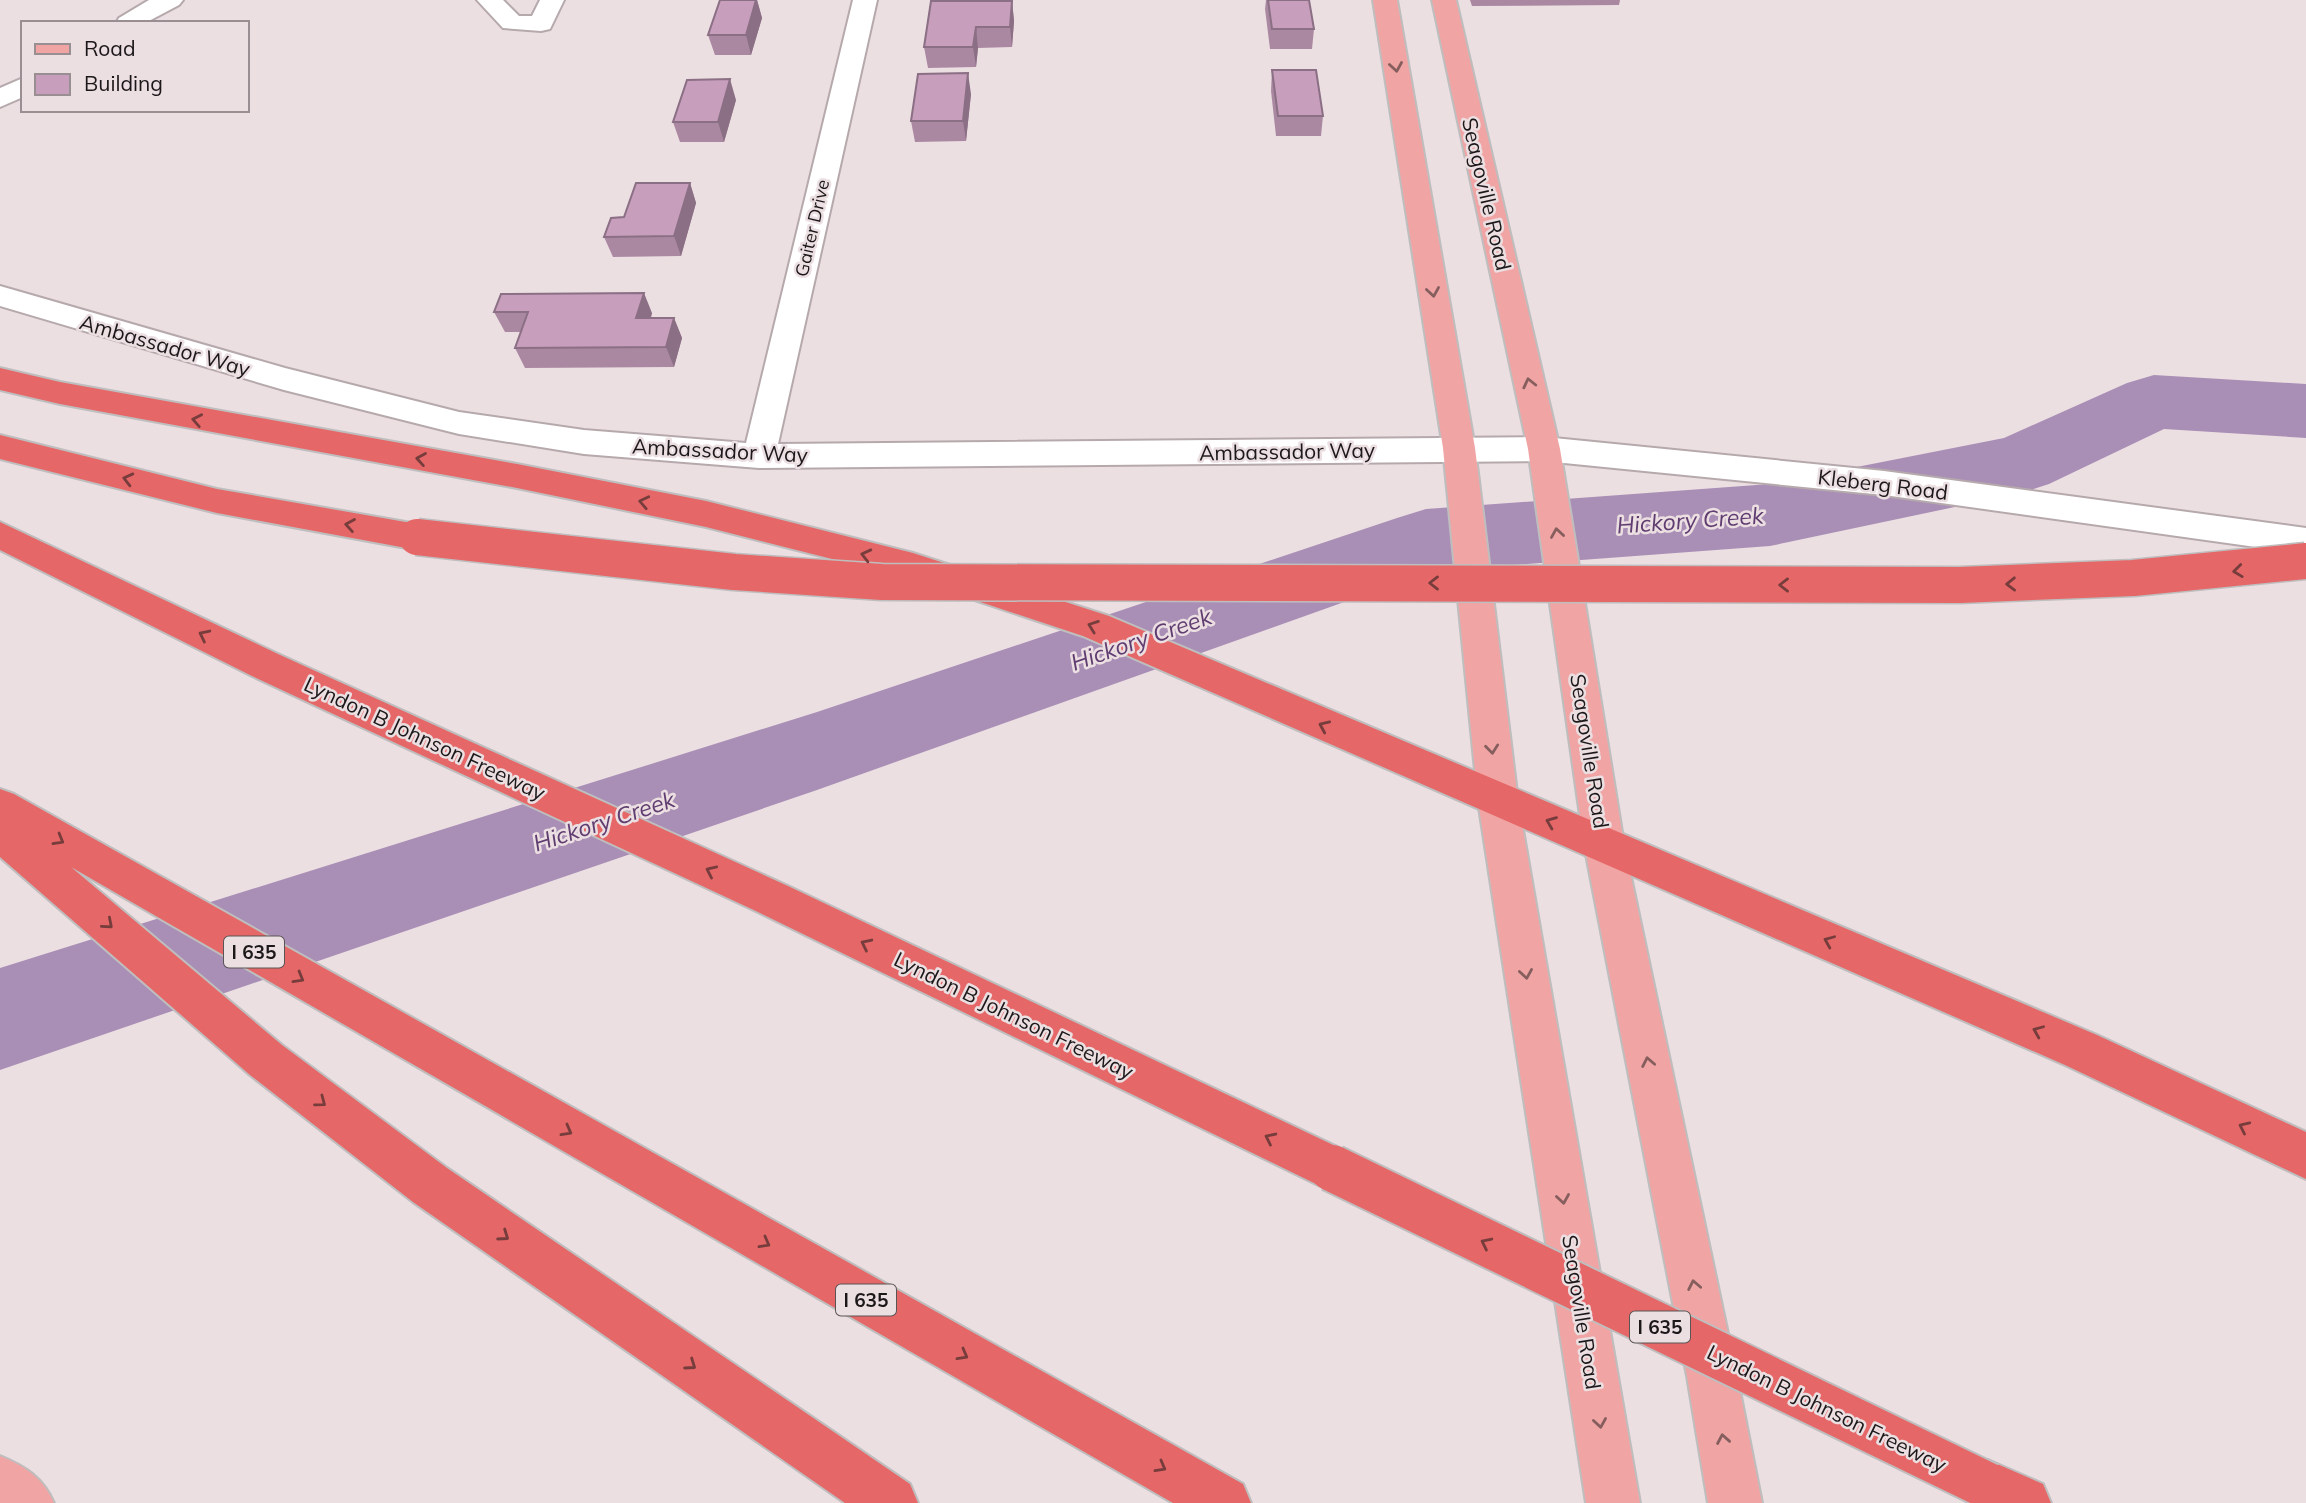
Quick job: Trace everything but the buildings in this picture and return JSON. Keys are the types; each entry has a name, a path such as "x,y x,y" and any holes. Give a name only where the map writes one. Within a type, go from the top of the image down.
{"highway":[{"path":"0,379 87,399 517,476 706,514 913,566 1096,626 2081,1050 2306,1156"},
{"path":"0,447 218,502 417,537 734,572 882,582 1960,585 2099,582 2234,571 2306,561"},
{"name":"Lyndon B Johnson Freeway","path":"0,535 265,665 773,899 2006,1495"},
{"name":"I 635","path":"0,806 1224,1503"},
{"path":"0,832 266,1060 430,1185 891,1503"}],"main road":[{"name":"Seagoville Road","path":"1385,0 1459,449 1498,801 1613,1503"},
{"name":"Seagoville Road","path":"1444,0 1544,449 1604,844 1712,1376 1735,1503"},
{"path":"0,1482 27,1503"}],"street":[{"path":"489,0 512,23 541,24 552,0"},
{"name":"Gaiter Drive","path":"759,456 864,0"},
{"path":"131,21 159,1"},
{"path":"0,99 21,87"},
{"name":"Ambassador Way","path":"0,296 284,379 459,423 584,442 759,456 1083,455 1459,449"},
{"name":"Kleberg Road","path":"1459,449 1544,449 1884,483 2306,541"}],"waterway":[{"name":"Hickory Creek","path":"0,1019 817,751 1426,540 1770,515 2021,464 2154,402 2306,411"}]}
